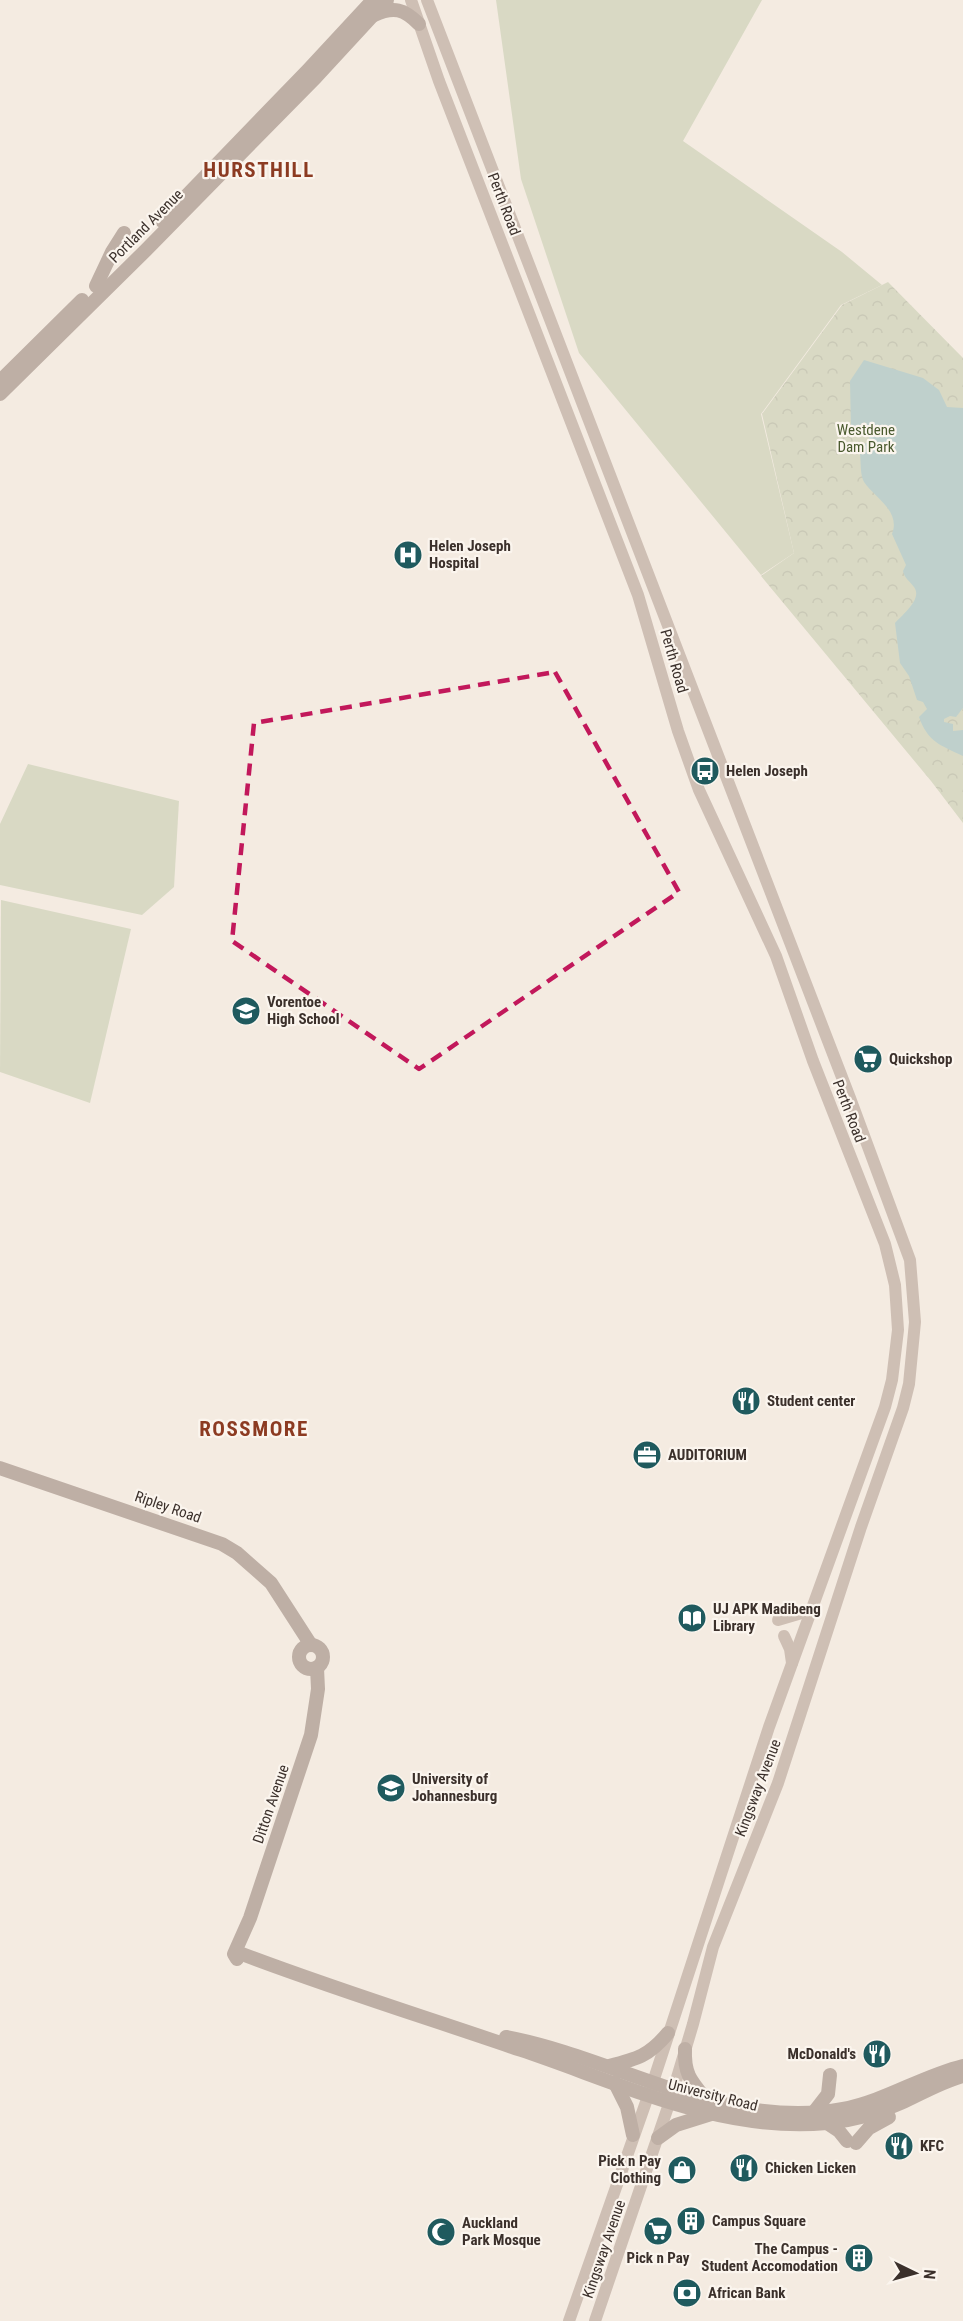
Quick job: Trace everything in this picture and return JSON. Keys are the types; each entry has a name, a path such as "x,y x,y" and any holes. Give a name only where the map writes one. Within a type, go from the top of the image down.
{"main road":[{"name":"Portland Avenue","path":"0,381 300,78 373,0"},
{"name":"Portland Avenue","path":"0,394 316,77 387,0"},
{"name":"Perth Road","path":"411,0 439,81 638,595 678,731 699,790 776,956 813,1061 885,1244 895,1285 898,1330"},
{"name":"Perth Road","path":"427,0 850,1098 910,1260"},
{"path":"372,16 398,9 409,14 419,24"},
{"path":"96,286 124,233"},
{"name":"Kingsway Avenue","path":"595,2321 658,2138 713,1947 778,1783 861,1527 903,1408 912,1363 915,1322 910,1260"},
{"name":"Kingsway Avenue","path":"569,2321 650,2088 792,1664 885,1407 892,1380 898,1330"},
{"name":"Ripley Road","path":"0,1468 190,1531 222,1544 237,1553 271,1583 296,1620 307,1647"},
{"path":"778,1620 812,1610"},
{"path":"784,1636 790,1649 792,1664"},
{"name":"Ditton Avenue","path":"307,1647 318,1648 322,1654 322,1662 312,1668 301,1665 299,1659 307,1647"},
{"name":"Ditton Avenue","path":"240,1954 313,1727 318,1689 312,1668"},
{"name":"University Road","path":"240,1954 615,2083 650,2088"},
{"name":"University Road","path":"457,2028 532,2042 609,2066 650,2088 711,2114 753,2123 785,2125 827,2123 872,2115 963,2076"},
{"path":"609,2066 643,2056 657,2046 668,2033"},
{"path":"685,2049 688,2075 706,2100"},
{"path":"814,2112 843,2109 863,2103 963,2066"},
{"path":"814,2112 828,2094 830,2075"},
{"path":"615,2083 627,2107 633,2134"},
{"name":"University Road","path":"671,2095 738,2107 814,2112"},
{"path":"827,2123 851,2142 875,2124 905,2109 913,2097"},
{"path":"658,2138 676,2125 711,2114"}],"highlighted area":[{"path":"555,672 679,892 419,1069 232,941 254,723"}],"green space":[{"path":"496,0 762,0 683,141 842,252 882,285 841,305 761,414 794,553 761,575 579,353 521,179"},
{"name":"Westdene Dam Park","path":"888,282 963,358 963,823 931,781 761,576 794,553 762,414 842,305"},
{"path":"28,764 179,801 174,887 142,915 0,885 0,824"},
{"path":"1,900 131,929 90,1103 0,1072"}],"water":[{"path":"864,360 923,378 939,390 947,407 963,408 963,708 956,717 950,716 944,719 944,722 953,724 953,731 963,730 963,756 936,742 926,732 919,717 927,709 923,702 917,700 909,676 900,663 895,623 914,602 916,592 903,571 906,565 892,534 893,518 863,479 860,454 863,449 862,445 869,442 869,428 865,422 851,430 850,381"}],"place":[{"name":"Helen Joseph Hospital","path":"408,555"},
{"name":"Helen Joseph","path":"705,771"},
{"name":"Vorentoe High School","path":"246,1011"},
{"name":"Quickshop","path":"868,1059"},
{"name":"Student center","path":"746,1401"},
{"name":"AUDITORIUM","path":"647,1455"},
{"name":"UJ APK Madibeng Library","path":"692,1618"},
{"name":"University of Johannesburg","path":"391,1788"},
{"name":"McDonald's","path":"877,2054"},
{"name":"KFC","path":"899,2146"},
{"name":"Chicken Licken","path":"744,2168"},
{"name":"Pick n Pay Clothing","path":"682,2170"},
{"name":"Campus Square","path":"691,2221"},
{"name":"Pick n Pay","path":"658,2231"},
{"name":"Auckland Park Mosque","path":"441,2232"},
{"name":"The Campus - Student Accomodation","path":"859,2258"},
{"name":"African Bank","path":"687,2293"}],"district":[{"name":"HURSTHILL","path":"259,170"},
{"name":"ROSSMORE","path":"254,1429"}]}
